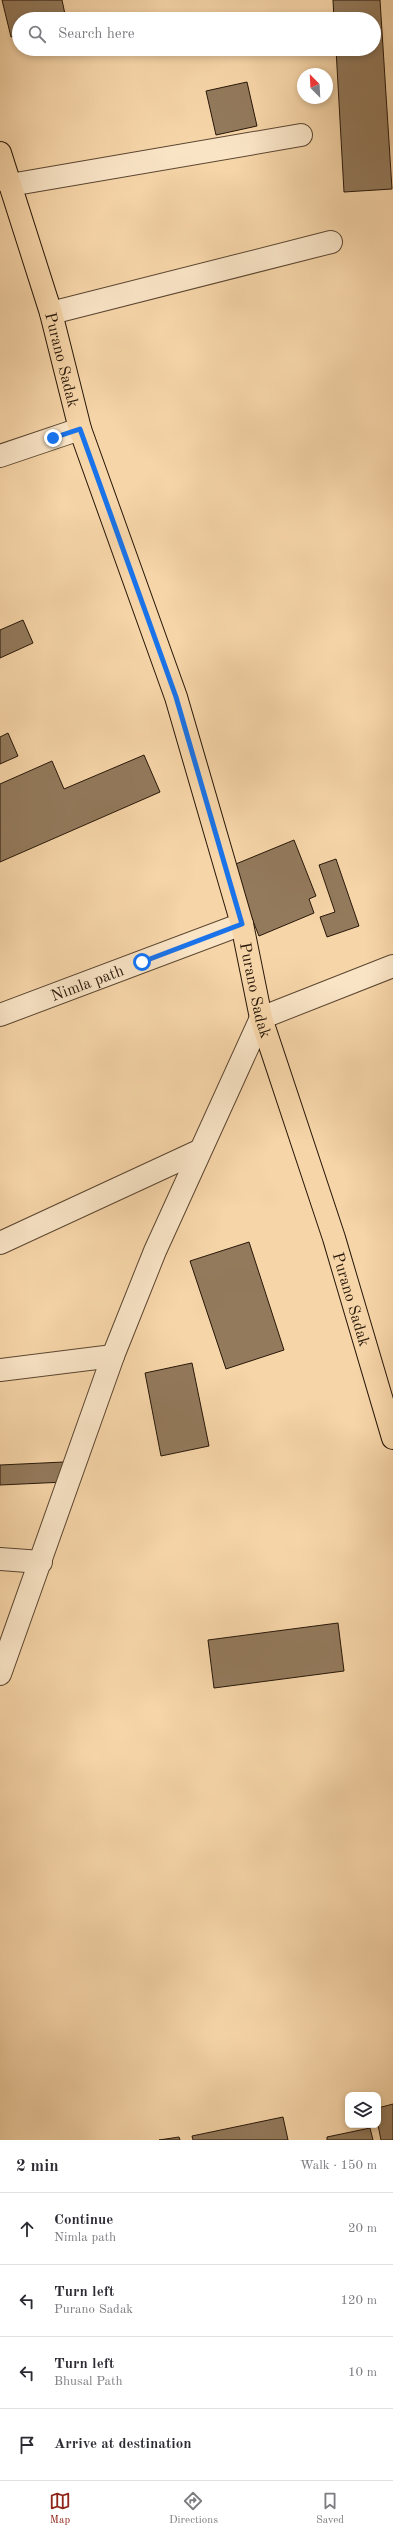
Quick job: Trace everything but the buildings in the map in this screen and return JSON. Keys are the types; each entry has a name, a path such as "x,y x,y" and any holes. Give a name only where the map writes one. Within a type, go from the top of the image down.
{"main road":[{"name":"Purano Sadak","path":"0,153 52,313 80,429 176,697 242,924 261,1018 334,1238 393,1438"}],"street":[{"path":"10,185 300,135"},
{"path":"52,313 331,242"},
{"path":"0,456 80,429"},
{"name":"Nimla path","path":"0,1015 242,924"},
{"path":"0,1674 113,1356 155,1250 261,1018 393,966"},
{"path":"0,1242 200,1151"},
{"path":"0,1370 113,1356"},
{"path":"0,1559 41,1562"}],"route":[{"path":"53,438 80,429 176,697 242,924 142,962"}]}
